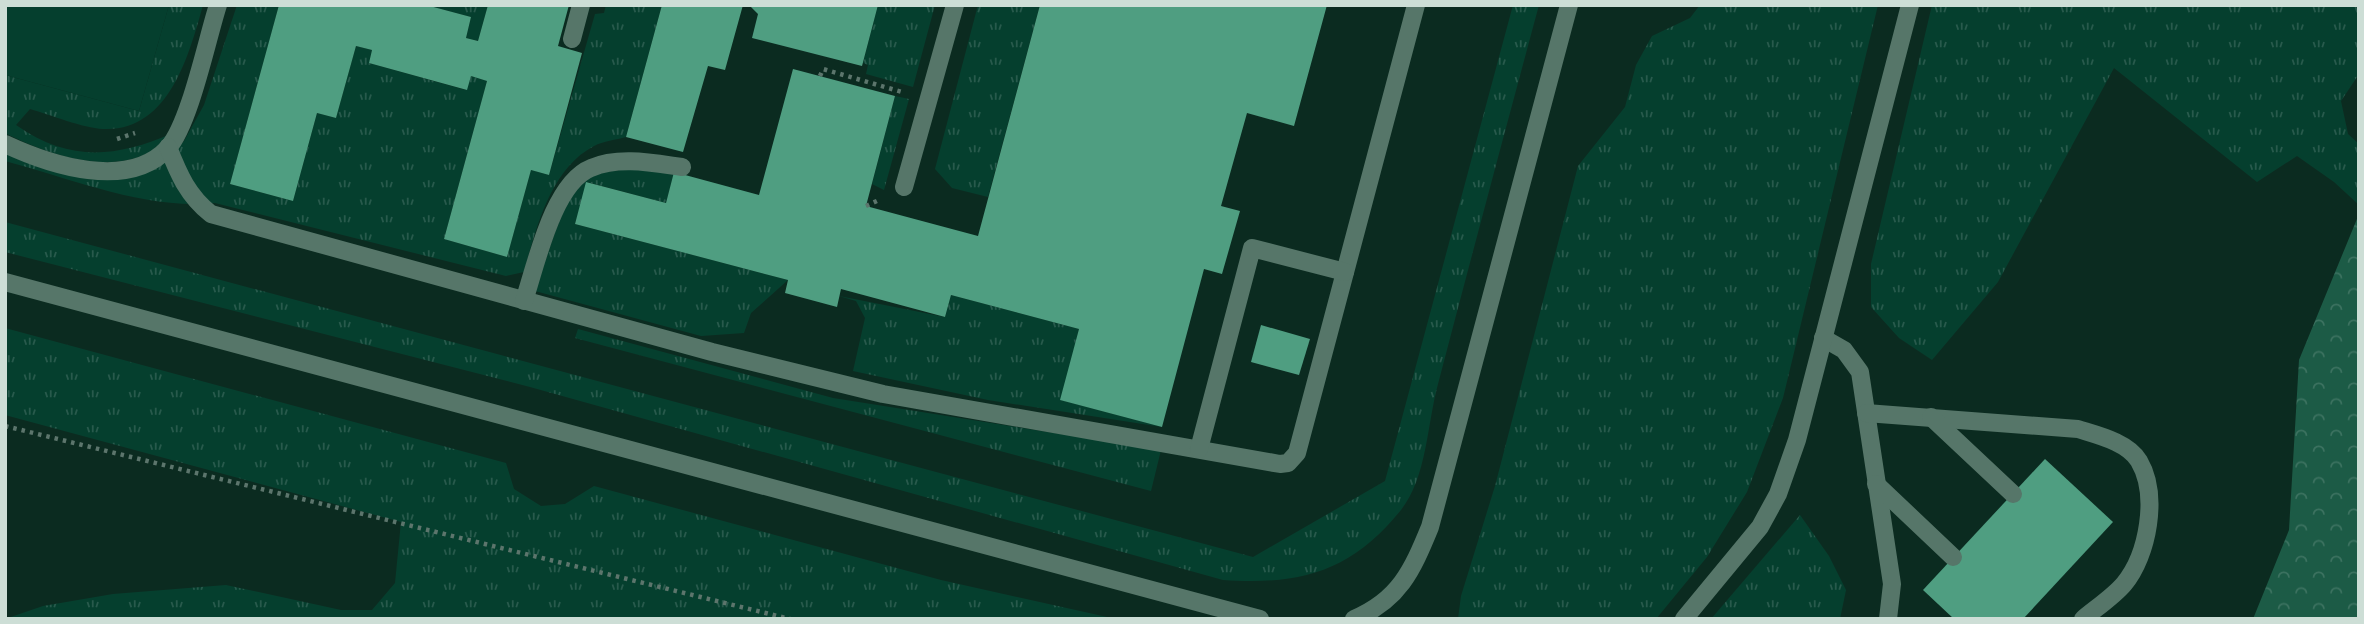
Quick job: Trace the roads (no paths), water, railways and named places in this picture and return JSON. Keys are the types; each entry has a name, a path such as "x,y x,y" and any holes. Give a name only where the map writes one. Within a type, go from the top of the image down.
{"lane":[{"path":"5,144 66,166 103,171 128,168 153,159 169,147 181,126 218,5"},
{"path":"572,39 581,5"},
{"path":"904,187 955,5"},
{"path":"169,147 183,184 197,203 211,214 524,301 883,394 1280,464 1293,458 1416,5"},
{"path":"1354,619 1378,615 1408,576 1430,527 1569,5"},
{"path":"1684,619 1753,537 1778,494 1797,440 1910,5"},
{"path":"524,301 554,213 568,187 580,174 610,163 640,162 682,167"},
{"path":"1199,449 1252,248 1345,272"},
{"path":"5,282 1260,619"},
{"path":"1823,338 1844,350 1860,372 1892,584 1888,619"},
{"path":"1866,413 2078,429 2103,437 2138,460 2147,485 2147,528 2139,559 2124,585 2082,619"},
{"path":"1931,417 2013,494"},
{"path":"1876,484 1953,557"}]}
